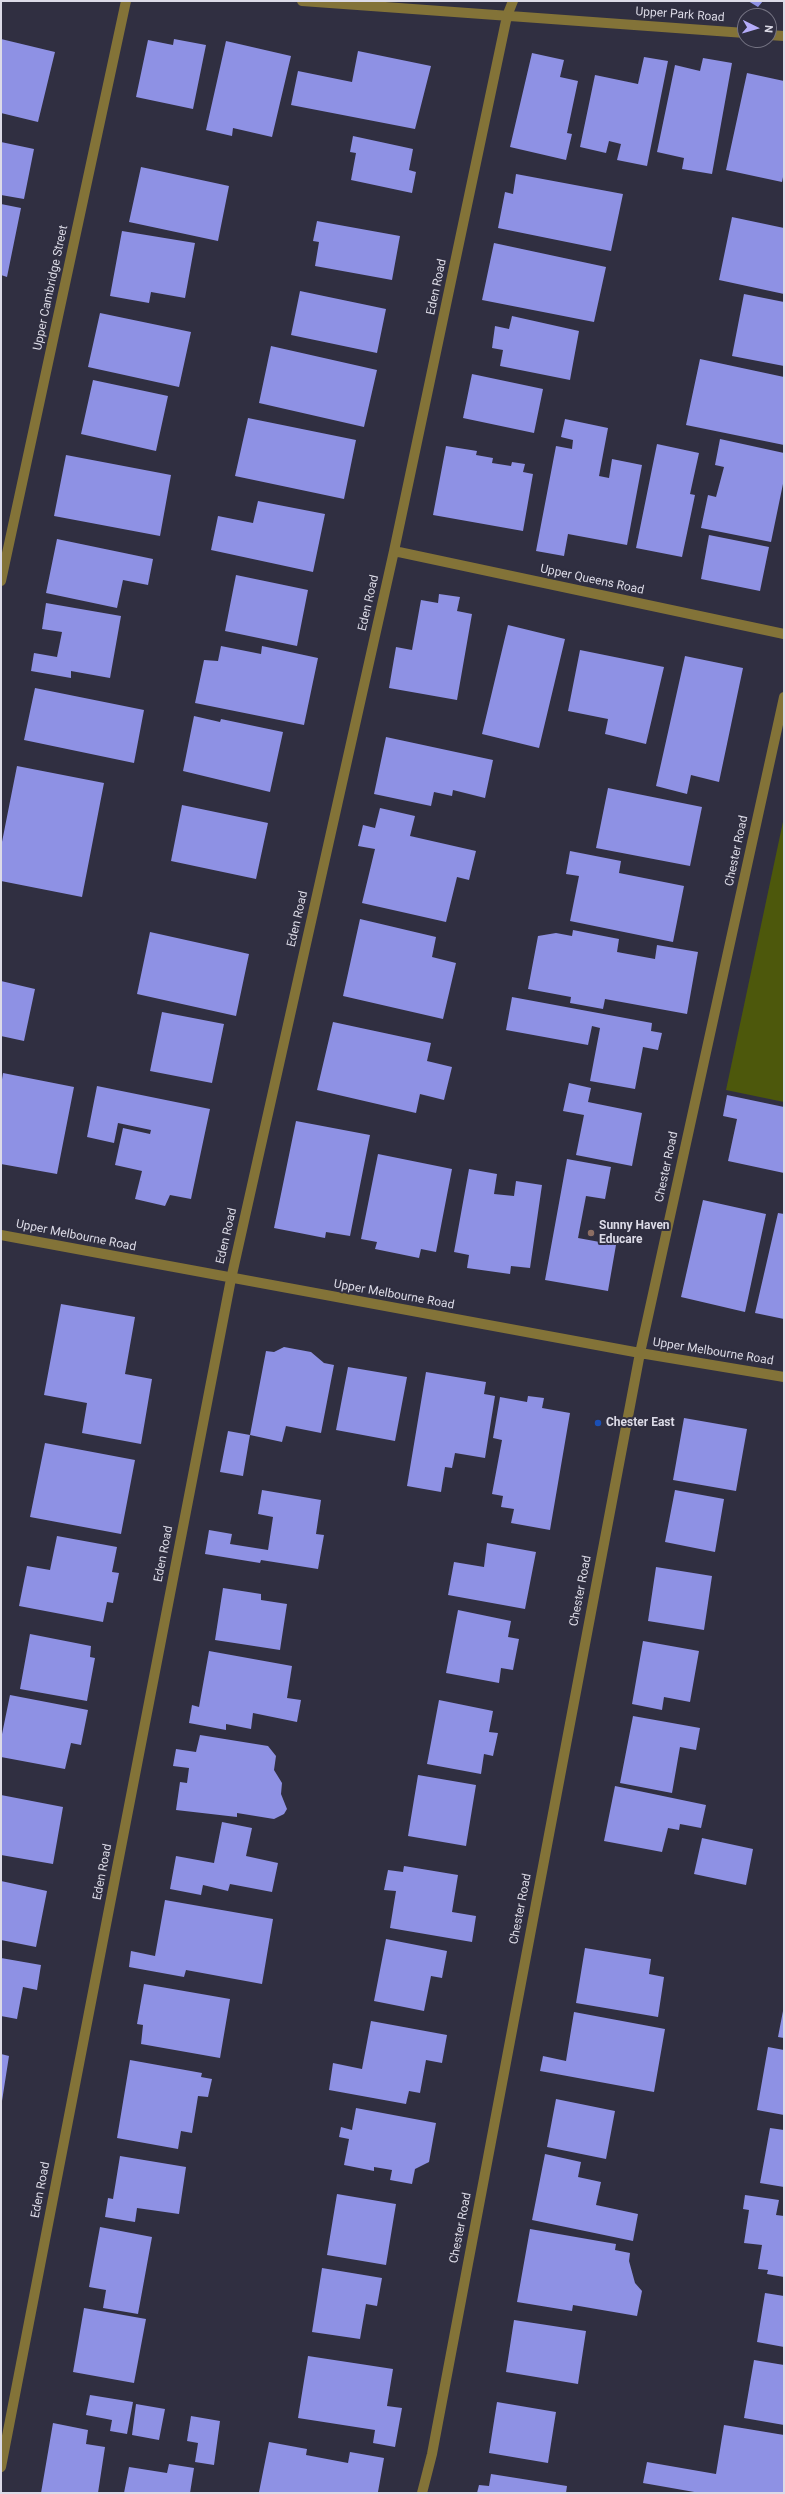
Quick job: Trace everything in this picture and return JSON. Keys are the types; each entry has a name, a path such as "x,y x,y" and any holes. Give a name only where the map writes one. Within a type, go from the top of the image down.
{"street":[{"name":"Upper Cambridge Street","path":"1,580 126,1"},
{"name":"Upper Park Road","path":"302,1 737,32"},
{"name":"Eden Road","path":"1,2467 231,1279 394,551 507,16 513,1"},
{"name":"Upper Queens Road","path":"394,551 784,634"},
{"name":"Chester Road","path":"422,2493 432,2454 640,1353 784,697"},
{"name":"Upper Melbourne Road","path":"1,1235 231,1279 640,1353 784,1377"}],"green space":[{"path":"784,817 784,1102 726,1090"}],"building":[{"path":"748,1 763,1 758,7"},
{"path":"1,39 55,52 38,122 1,113"},
{"path":"174,39 206,45 193,109 136,97 148,40 173,45"},
{"path":"226,41 291,56 272,137 233,128 232,136 206,130"},
{"path":"358,51 431,66 415,129 291,105 298,71 352,82"},
{"path":"532,53 564,60 560,77 578,81 567,133 572,134 566,160 510,147"},
{"path":"644,57 668,61 647,166 617,160 621,144 609,141 606,153 580,147 595,75 638,84"},
{"path":"703,58 732,63 712,174 682,169 684,158 657,152 675,65 700,71"},
{"path":"747,73 784,81 784,172 782,182 726,170"},
{"path":"353,136 413,149 409,170 416,172 412,193 351,180 356,153 350,152"},
{"path":"1,142 34,149 24,199 1,195"},
{"path":"141,167 229,186 218,241 129,222"},
{"path":"516,174 623,194 611,251 498,228 505,192 513,194"},
{"path":"1,204 21,208 7,277 1,275"},
{"path":"732,217 784,228 784,294 719,280"},
{"path":"317,221 400,236 392,280 315,266 319,242 313,241"},
{"path":"122,231 195,243 185,298 151,292 149,303 110,296"},
{"path":"494,243 606,267 594,322 482,300"},
{"path":"300,291 386,309 377,353 291,335"},
{"path":"744,294 784,302 784,366 732,356"},
{"path":"100,313 191,332 179,387 88,367"},
{"path":"512,316 579,331 570,380 500,366 503,350 492,348 495,326 509,329"},
{"path":"271,346 377,370 364,427 259,403"},
{"path":"700,359 784,377 784,445 686,425"},
{"path":"472,374 543,389 534,433 463,418"},
{"path":"93,380 168,396 156,451 81,434"},
{"path":"248,418 356,440 344,499 235,476"},
{"path":"565,419 608,428 599,476 609,478 612,459 642,465 627,545 568,534 564,556 536,551 556,446 572,449 573,440 561,437"},
{"path":"720,439 784,453 784,479 771,542 701,528 708,495 716,497 724,467 715,465"},
{"path":"657,444 699,453 690,494 695,495 682,557 636,548"},
{"path":"446,446 477,451 476,455 493,458 492,463 511,466 512,462 525,464 523,472 533,474 523,531 433,515"},
{"path":"66,455 171,475 160,536 54,516"},
{"path":"258,501 325,514 313,572 211,550 218,516 253,523"},
{"path":"709,535 769,547 760,591 701,579"},
{"path":"57,539 153,559 148,585 123,580 117,608 46,593"},
{"path":"236,575 308,590 297,646 225,631"},
{"path":"439,594 460,597 457,611 472,614 457,700 389,688 396,647 412,650 421,600 438,603"},
{"path":"46,603 121,616 110,678 71,671 71,678 31,671 34,653 57,657 62,632 42,629"},
{"path":"508,625 565,639 539,748 482,734"},
{"path":"221,646 261,654 262,646 318,658 304,725 195,703 204,660 218,661"},
{"path":"580,650 664,667 646,744 605,734 608,719 568,711"},
{"path":"685,656 743,668 719,782 691,775 687,794 656,786"},
{"path":"35,688 144,710 134,763 24,740"},
{"path":"194,716 220,722 221,719 283,732 270,792 183,771"},
{"path":"386,737 493,760 485,798 453,790 452,796 434,792 431,806 374,794"},
{"path":"17,766 104,783 82,897 1,881 1,847"},
{"path":"608,788 702,807 690,866 596,848"},
{"path":"182,805 268,823 256,879 171,861"},
{"path":"380,808 415,816 410,836 476,851 469,880 457,877 446,922 362,903 375,849 358,846 363,825 375,828"},
{"path":"570,851 621,861 619,873 684,886 673,942 570,921 579,876 566,874"},
{"path":"360,919 436,937 432,957 456,963 443,1019 343,996"},
{"path":"573,930 619,939 617,952 655,959 657,945 698,952 687,1014 605,999 603,1009 570,1003 571,997 528,989 538,936 556,933 572,936"},
{"path":"150,932 249,954 236,1016 137,994"},
{"path":"1,981 35,989 24,1041 1,1036"},
{"path":"512,997 652,1023 651,1031 662,1033 658,1050 643,1047 635,1089 590,1081 600,1028 592,1026 588,1045 506,1030"},
{"path":"162,1012 224,1024 212,1083 150,1071"},
{"path":"333,1022 431,1043 427,1061 452,1067 444,1100 420,1094 416,1113 317,1090"},
{"path":"3,1073 74,1087 57,1174 1,1164 1,1086"},
{"path":"569,1083 591,1088 588,1102 642,1113 632,1166 576,1155 584,1115 563,1111"},
{"path":"97,1086 210,1109 191,1199 170,1195 165,1206 135,1199 142,1171 115,1165 123,1128 150,1134 151,1130 118,1123 114,1143 87,1137"},
{"path":"727,1095 784,1107 784,1173 728,1161 737,1119 723,1116"},
{"path":"296,1121 370,1135 350,1236 326,1232 325,1238 274,1228"},
{"path":"378,1154 452,1169 436,1252 421,1249 419,1258 375,1249 377,1242 361,1239"},
{"path":"567,1159 611,1167 605,1199 586,1196 578,1238 616,1245 608,1291 545,1280"},
{"path":"469,1169 497,1174 494,1194 514,1196 516,1181 542,1185 530,1268 511,1266 510,1274 467,1268 469,1255 454,1252"},
{"path":"703,1200 766,1214 745,1312 681,1297"},
{"path":"778,1213 784,1214 784,1319 755,1313"},
{"path":"61,1304 135,1317 125,1374 152,1379 141,1444 82,1433 87,1403 44,1395"},
{"path":"284,1347 311,1352 324,1363 334,1365 321,1433 286,1426 282,1442 250,1435 266,1351 274,1352"},
{"path":"348,1367 407,1377 395,1441 336,1430"},
{"path":"426,1372 486,1382 484,1394 495,1396 485,1458 455,1453 452,1468 445,1467 441,1492 407,1486"},
{"path":"528,1396 544,1398 542,1408 570,1413 550,1530 511,1523 514,1509 501,1507 503,1496 492,1494 502,1440 493,1438 500,1397 527,1402"},
{"path":"684,1418 747,1429 736,1491 673,1480"},
{"path":"228,1431 250,1435 243,1476 220,1472"},
{"path":"45,1443 135,1460 121,1534 30,1517"},
{"path":"262,1490 321,1500 316,1534 324,1535 318,1569 261,1560 260,1563 205,1554 209,1530 232,1534 230,1544 268,1550 273,1517 258,1514"},
{"path":"675,1490 724,1499 715,1552 665,1542"},
{"path":"57,1536 117,1547 112,1572 119,1573 113,1603 107,1602 103,1622 19,1606 27,1566 50,1570"},
{"path":"487,1543 536,1552 525,1609 448,1595 454,1562 484,1567"},
{"path":"656,1567 712,1576 704,1630 648,1621"},
{"path":"223,1588 261,1594 261,1600 287,1604 280,1650 215,1640"},
{"path":"458,1610 511,1621 508,1637 519,1639 513,1670 501,1668 499,1683 446,1673"},
{"path":"30,1634 91,1646 90,1657 95,1658 87,1701 20,1689"},
{"path":"643,1641 699,1651 690,1702 664,1697 662,1710 632,1704"},
{"path":"209,1651 292,1666 287,1698 301,1700 297,1722 253,1713 251,1729 226,1724 226,1730 189,1723 192,1705 199,1707"},
{"path":"10,1695 88,1710 81,1745 71,1743 65,1769 1,1757 1,1739"},
{"path":"439,1700 493,1711 489,1732 498,1733 493,1756 484,1754 481,1774 427,1764"},
{"path":"633,1716 700,1728 696,1750 680,1747 672,1793 620,1783"},
{"path":"200,1735 268,1746 276,1756 274,1770 282,1783 281,1794 287,1809 284,1814 274,1819 237,1813 237,1817 176,1810 180,1782 187,1783 189,1768 173,1766 176,1749 196,1752"},
{"path":"418,1775 476,1785 466,1846 408,1836"},
{"path":"615,1786 706,1805 701,1828 680,1824 679,1830 668,1828 662,1852 604,1841"},
{"path":"1,1795 63,1807 53,1864 1,1855"},
{"path":"222,1822 252,1828 246,1856 278,1863 272,1892 230,1884 228,1891 203,1885 201,1895 170,1889 176,1856 214,1863"},
{"path":"702,1838 753,1849 746,1885 694,1874"},
{"path":"404,1866 458,1875 452,1912 476,1916 472,1942 390,1928 396,1891 384,1890 388,1870 403,1872"},
{"path":"1,1881 47,1891 36,1947 1,1940"},
{"path":"165,1900 273,1919 262,1984 186,1970 184,1977 129,1967 131,1951 155,1956"},
{"path":"386,1939 447,1951 442,1978 431,1976 424,2011 374,2001"},
{"path":"585,1948 651,1959 649,1974 664,1977 658,2017 576,2003"},
{"path":"1,1958 41,1965 37,1990 23,1987 17,2019 1,2016"},
{"path":"144,1984 230,1999 220,2058 141,2044 143,2025 137,2024"},
{"path":"784,2011 784,2038 778,2037"},
{"path":"574,2012 665,2029 654,2092 540,2071 543,2056 566,2061"},
{"path":"371,2021 447,2035 442,2063 426,2060 420,2093 409,2091 406,2104 329,2090 333,2063 362,2069"},
{"path":"768,2047 784,2050 784,2115 757,2110"},
{"path":"1,2054 9,2056 2,2101 1,2101"},
{"path":"130,2060 202,2073 201,2077 212,2079 208,2097 198,2096 192,2133 181,2131 178,2149 117,2138"},
{"path":"556,2099 615,2111 606,2159 547,2147"},
{"path":"356,2108 436,2123 429,2162 415,2169 412,2184 390,2180 392,2170 374,2167 374,2171 344,2165 349,2139 339,2137 341,2127 352,2130"},
{"path":"770,2128 784,2130 784,2187 760,2183"},
{"path":"545,2154 581,2162 578,2177 601,2182 596,2205 638,2214 633,2241 532,2220"},
{"path":"120,2156 186,2167 179,2214 137,2208 135,2222 105,2217 108,2198 113,2199"},
{"path":"337,2194 396,2204 386,2265 327,2255"},
{"path":"745,2195 779,2200 776,2215 784,2216 784,2277 767,2274 768,2270 758,2269 762,2245 744,2243 749,2210 743,2209"},
{"path":"100,2227 152,2237 138,2314 103,2308 106,2290 89,2287"},
{"path":"530,2229 616,2244 615,2250 630,2253 629,2261 635,2283 642,2291 637,2316 573,2305 572,2311 517,2302"},
{"path":"322,2268 382,2278 377,2306 366,2304 360,2339 312,2332"},
{"path":"765,2293 784,2296 784,2347 757,2342"},
{"path":"84,2308 146,2319 134,2383 73,2372"},
{"path":"514,2320 586,2331 578,2384 506,2372"},
{"path":"308,2356 393,2369 387,2406 402,2408 395,2447 373,2443 375,2430 298,2418"},
{"path":"754,2360 784,2365 784,2425 744,2418"},
{"path":"90,2395 133,2402 127,2434 110,2431 112,2420 86,2415"},
{"path":"497,2402 556,2412 548,2463 489,2453"},
{"path":"136,2404 165,2409 159,2440 132,2435"},
{"path":"191,2416 220,2421 214,2465 195,2462 198,2443 187,2441"},
{"path":"53,2423 88,2430 86,2444 105,2447 98,2493 41,2493"},
{"path":"724,2425 784,2435 784,2493 700,2493 643,2483 647,2462 716,2474"},
{"path":"269,2442 307,2449 306,2455 348,2463 350,2452 384,2458 378,2492 259,2492"},
{"path":"169,2464 194,2468 190,2493 124,2493 129,2467 167,2473"},
{"path":"491,2474 567,2486 566,2493 477,2493 479,2485 489,2486"}],"place":[{"name":"Sunny Haven Educare","path":"591,1233"},
{"name":"Chester East","path":"598,1423"}]}
